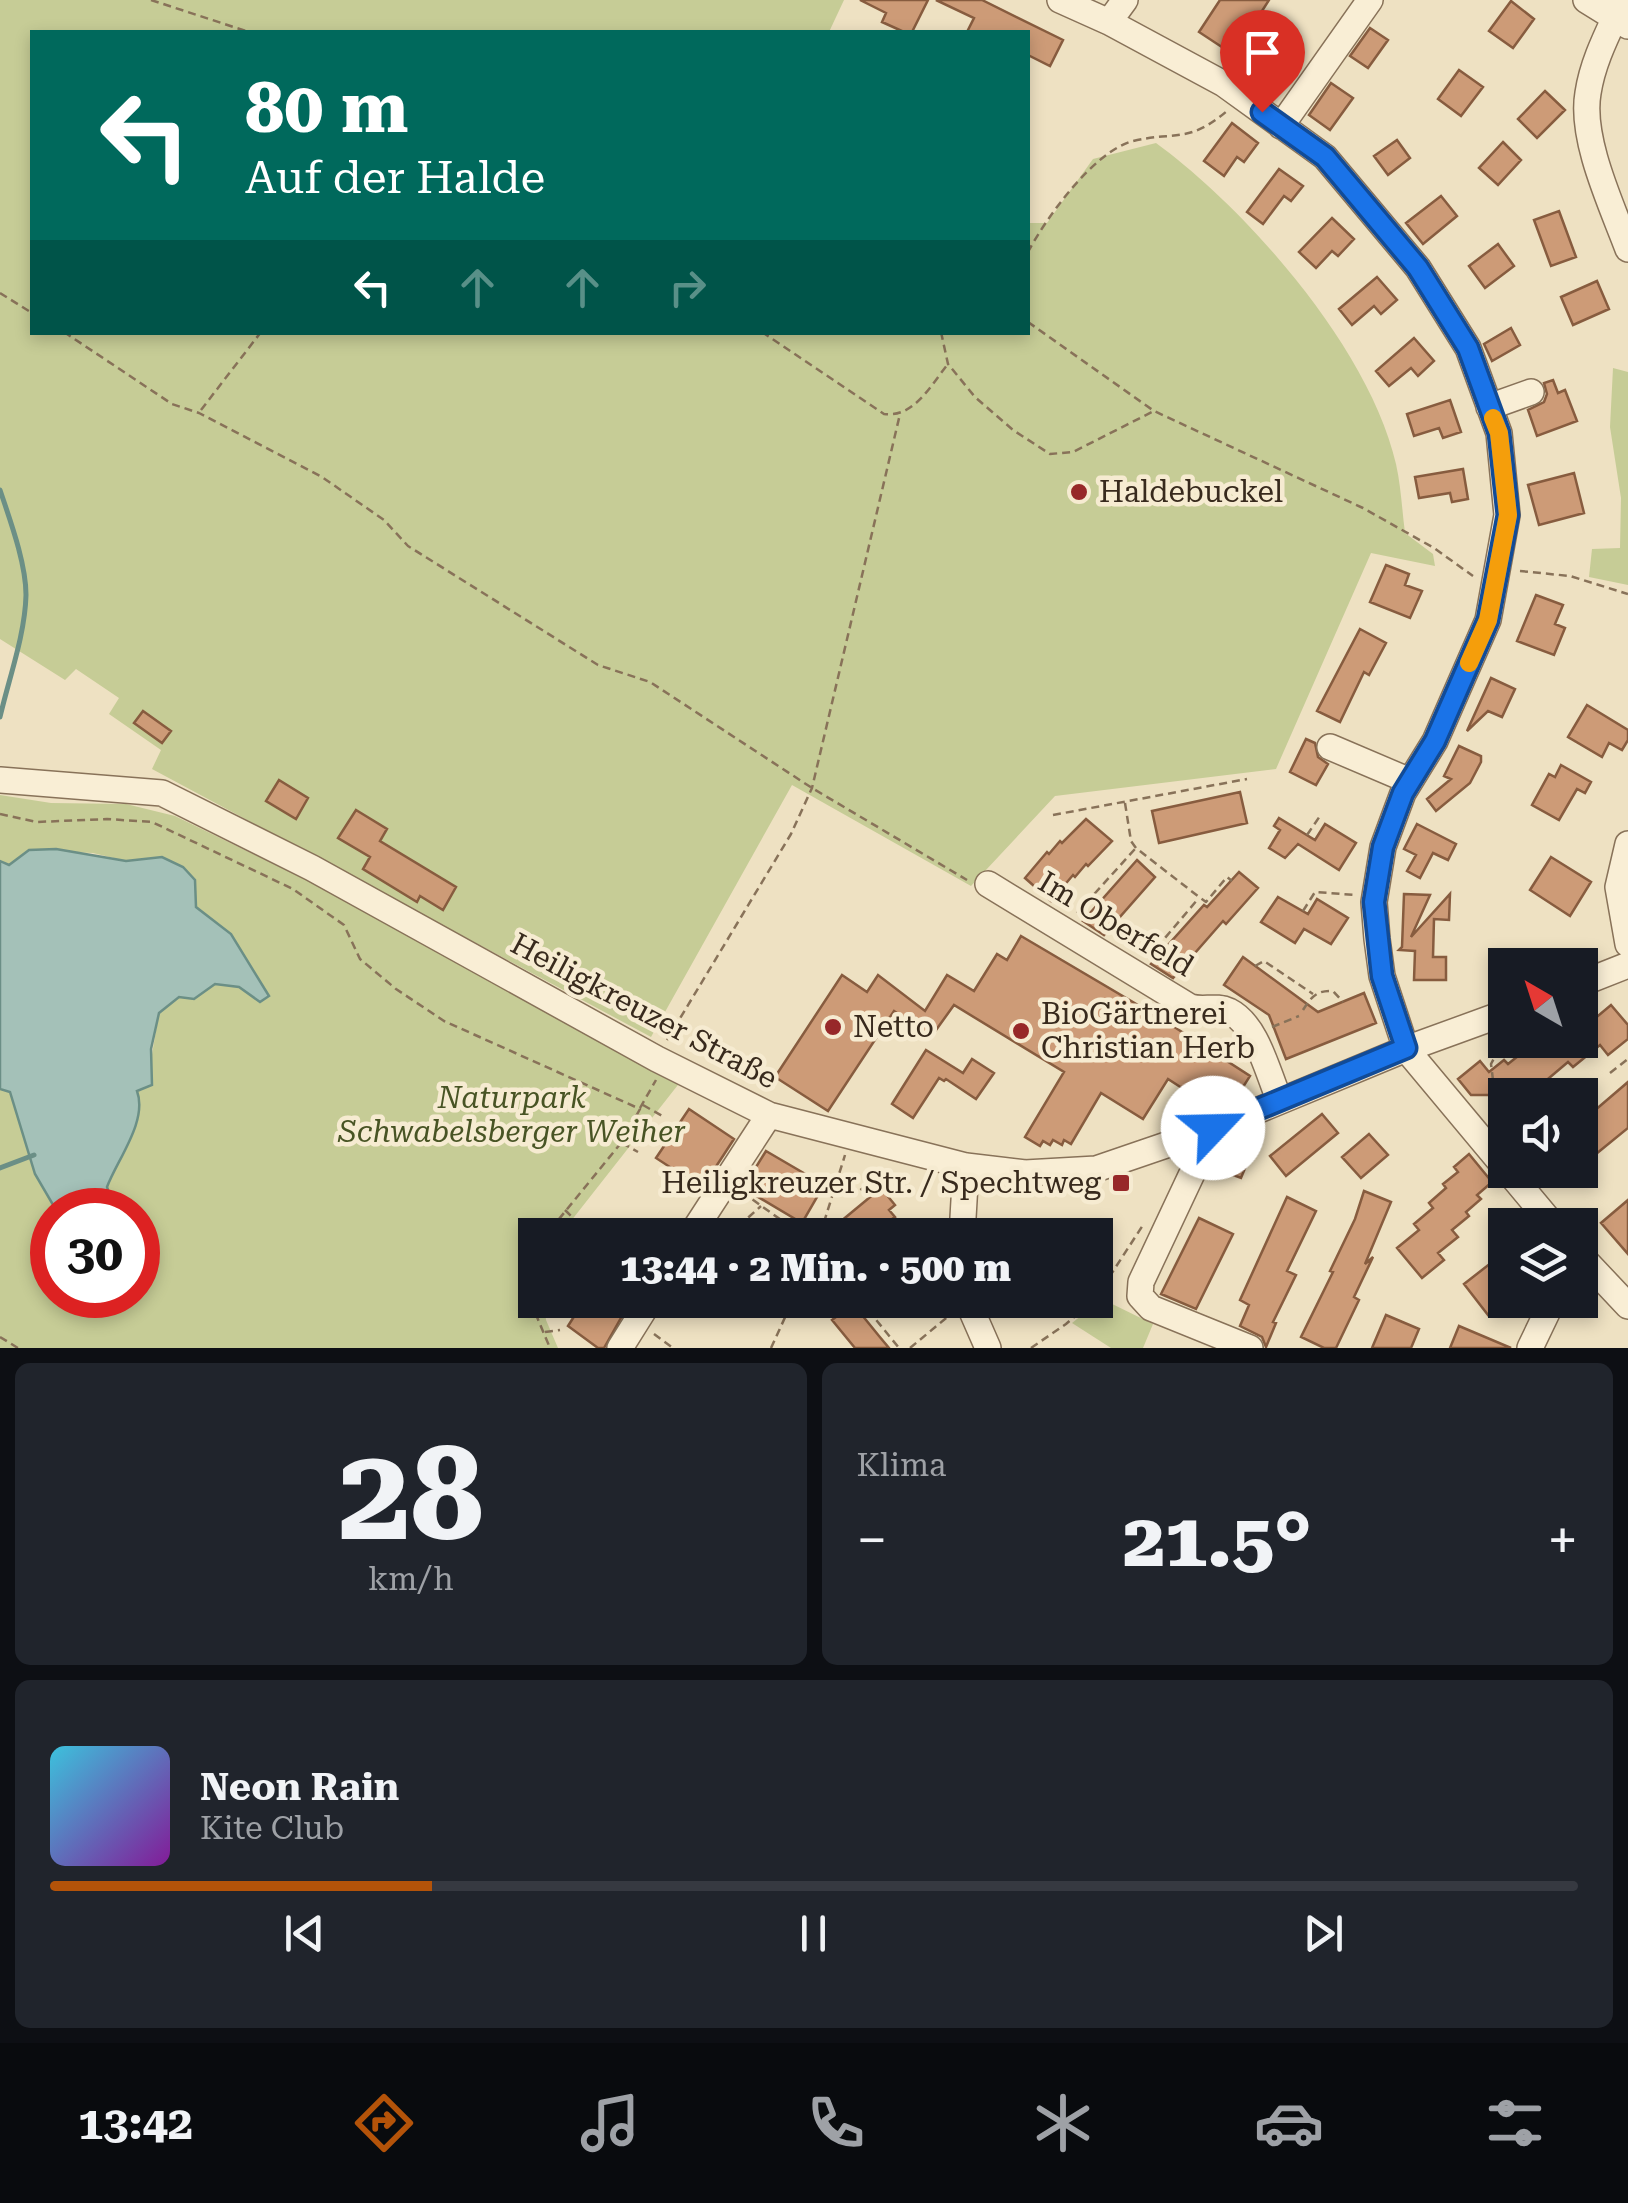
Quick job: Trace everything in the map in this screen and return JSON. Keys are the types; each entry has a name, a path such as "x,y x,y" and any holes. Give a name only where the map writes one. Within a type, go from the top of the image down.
{"street":[{"path":"1060,0 1109,22 1242,97 1325,157 1418,268 1468,348 1499,433 1508,515 1488,620 1435,741 1410,781 1383,847 1375,896 1382,976 1406,1048 1539,1208"},
{"path":"1109,22 1124,0"},
{"path":"1282,126 1370,0"},
{"path":"1586,0 1622,15 1600,48 1586,97 1590,141 1628,249"},
{"path":"1490,407 1531,392"},
{"path":"1330,747 1410,781"},
{"name":"Heiligkreuzer Straße","path":"0,780 162,794 665,1054 770,1115 966,1166 1025,1173 1096,1169 1213,1128 1406,1048 1488,1020"},
{"path":"1628,844 1618,888 1628,944"},
{"name":"Im Oberfeld","path":"988,884 1190,1007 1216,1007 1231,1012 1252,1034"},
{"path":"1598,977 1628,965"},
{"path":"1252,1034 1278,1099"},
{"path":"702,1218 770,1115"},
{"path":"1213,1128 1141,1282 1140,1296 1151,1308 1250,1348"},
{"path":"963,1218 966,1166"},
{"path":"1598,1275 1628,1306"},
{"path":"620,1348 639,1318"},
{"path":"975,1318 988,1348"},
{"path":"1530,1348 1544,1318"}],"path":[{"path":"151,0 244,30"},
{"path":"1030,249 1094,164 1114,148 1135,140 1194,133 1242,97"},
{"path":"0,293 30,312"},
{"path":"1030,323 1154,411 1363,508 1434,548 1470,576 1570,576 1628,594"},
{"path":"68,335 172,404 199,413 322,477 384,520 408,546 598,664 650,682 812,788 975,884 988,884"},
{"path":"199,413 259,335"},
{"path":"766,335 884,414 900,414 912,408 948,364"},
{"path":"943,335 948,364 988,408 1050,454 1073,452 1154,411"},
{"path":"559,1218 621,1143 665,1054 791,834 812,788 900,414"},
{"path":"1052,814 1246,779"},
{"path":"1125,801 1136,848 1198,898 1206,902 1227,878 1232,880"},
{"path":"0,814 37,822 152,822 293,889 344,925 360,958 396,990 444,1021 664,1117"},
{"path":"1307,834 1320,816"},
{"path":"1062,930 1136,848"},
{"path":"1302,911 1315,892 1375,896"},
{"path":"1139,957 1154,950 1198,898"},
{"path":"1255,966 1264,962 1314,994 1333,991 1343,1002"},
{"path":"1303,1010 1314,994"},
{"path":"1252,1034 1299,1016"},
{"path":"1610,1073 1628,1058"},
{"path":"826,1218 849,1138"},
{"path":"621,1143 638,1152"},
{"path":"836,1187 855,1194 897,1163 902,1151"},
{"path":"726,1181 779,1218"},
{"path":"748,1218 762,1205"},
{"path":"565,1210 573,1218"},
{"path":"537,1318 550,1348"},
{"path":"771,1348 784,1318"},
{"path":"875,1318 899,1348"},
{"path":"910,1348 946,1318"},
{"path":"1031,1348 1073,1318"},
{"path":"544,1332 560,1330"},
{"path":"0,1337 18,1348"}],"green space":[{"path":"0,0 844,0 830,30 30,30 30,335 1030,335 1030,223 1047,223 1093,159 1156,143 1266,244 1333,330 1361,375 1382,420 1398,472 1405,533 1433,554 1435,566 1371,553 1276,769 1055,796 971,886 792,785 651,1037 152,769 161,750 109,714 119,698 76,669 65,680 0,639"},
{"path":"1613,368 1628,372 1628,585 1589,577 1592,549 1620,548 1621,498 1610,427"},
{"name":"Naturpark Schwabelsberger Weiher","path":"0,795 51,803 126,804 175,816 360,906 681,1081 573,1218 518,1218 518,1318 546,1318 558,1348 0,1348 0,1089 10,1091 35,1174 44,1188 30,1188 30,1318 160,1318 160,1188 107,1187 135,1127 137,1091 149,1072 159,1013 179,996 194,999 215,984 239,987 260,1002 206,916 195,906 195,880 162,857 126,861 93,853 29,850 9,865 0,861"},
{"path":"1113,1304 1153,1324 1143,1348 1111,1348 1072,1323 1078,1318 1113,1318"}],"water":[{"path":"56,849 126,861 162,857 183,867 195,880 196,907 231,934 269,996 260,1002 239,987 215,984 194,999 179,997 159,1013 151,1049 152,1085 137,1091 135,1127 107,1188 43,1188 35,1174 10,1092 0,1089 0,861 9,865 29,850"}],"building":[{"path":"860,0 928,0 913,30 900,30 882,22 886,13"},
{"path":"936,0 982,0 1063,40 1050,66 1030,56 1030,30 968,30 974,18"},
{"path":"1220,0 1269,0 1234,55 1199,32"},
{"path":"1511,1 1534,19 1513,48 1489,31"},
{"path":"1370,28 1388,40 1368,68 1350,56"},
{"path":"1459,70 1483,87 1461,116 1438,99"},
{"path":"1331,83 1353,98 1330,130 1309,115"},
{"path":"1545,91 1565,110 1537,138 1518,119"},
{"path":"1232,123 1258,143 1244,162 1237,157 1224,176 1204,161"},
{"path":"1397,140 1410,158 1388,175 1374,156"},
{"path":"1503,142 1521,160 1498,185 1479,168"},
{"path":"1279,169 1303,186 1291,201 1284,196 1263,224 1247,212"},
{"path":"1441,196 1457,216 1423,244 1406,223"},
{"path":"1559,211 1576,257 1551,266 1534,220"},
{"path":"1332,218 1354,239 1338,256 1332,251 1316,268 1299,252"},
{"path":"1498,244 1514,266 1485,288 1469,266"},
{"path":"1377,277 1397,300 1381,314 1374,306 1352,325 1339,309"},
{"path":"1597,281 1609,309 1573,325 1561,297"},
{"path":"1511,328 1520,345 1492,361 1484,344"},
{"path":"1414,338 1434,361 1418,376 1411,368 1389,386 1376,371"},
{"path":"1553,380 1558,393 1565,390 1577,421 1537,436 1528,410 1544,402 1544,383"},
{"path":"1450,400 1461,432 1443,438 1439,428 1414,436 1407,414"},
{"path":"1463,469 1468,499 1452,502 1450,493 1419,498 1415,477"},
{"path":"1574,473 1584,513 1539,525 1528,485"},
{"path":"1386,565 1409,574 1405,585 1422,591 1410,618 1370,602"},
{"path":"1536,595 1563,605 1555,624 1565,628 1554,655 1517,641"},
{"path":"1360,629 1386,643 1369,675 1364,672 1340,722 1317,711"},
{"path":"1491,678 1515,689 1502,717 1488,711 1467,731"},
{"path":"1587,705 1628,730 1622,750 1609,743 1602,757 1568,737"},
{"path":"143,711 171,731 162,743 134,723"},
{"path":"1306,739 1315,743 1318,757 1328,764 1316,785 1290,772"},
{"path":"1459,746 1481,756 1481,762 1470,783 1436,811 1427,799 1451,779 1444,776"},
{"path":"1561,765 1591,782 1585,793 1577,789 1559,820 1532,805 1549,774 1555,777"},
{"path":"279,780 308,798 296,819 266,801"},
{"path":"1240,792 1247,823 1159,843 1152,811"},
{"path":"356,810 387,829 380,841 456,887 443,910 420,896 417,902 363,869 370,857 338,838"},
{"path":"1279,818 1315,840 1325,824 1356,843 1339,870 1298,844 1285,858 1269,848 1280,830 1274,826"},
{"path":"1086,819 1112,841 1088,866 1073,875 1051,901 1025,878 1047,852"},
{"path":"1417,824 1456,844 1448,860 1433,853 1420,878 1407,871 1416,855 1404,849"},
{"path":"1551,857 1591,882 1570,916 1530,890"},
{"path":"1137,860 1155,877 1104,935 1083,921"},
{"path":"1239,872 1258,888 1226,924 1223,921 1173,978 1151,964 1204,905 1207,907"},
{"path":"1404,894 1430,895 1411,937 1450,894 1449,920 1434,919 1433,957 1446,957 1446,980 1414,980 1415,951 1399,950"},
{"path":"1278,897 1308,914 1317,899 1348,918 1331,944 1304,929 1295,943 1261,922"},
{"path":"1021,936 1250,1076 1238,1095 1230,1090 1227,1096 1221,1093 1216,1099 1210,1095 1205,1103 1168,1079 1143,1119 1101,1093 1071,1144 1053,1140 1050,1145 1043,1141 1040,1146 1025,1137 1064,1072 954,1005 931,1037 894,1011 828,1111 775,1077 842,975 867,992 878,975 925,1011 947,975 974,991 997,954 1007,960"},
{"path":"1243,957 1318,1012 1364,993 1376,1023 1286,1059 1269,1015 1224,985"},
{"path":"1611,1005 1628,1025 1628,1039 1608,1055 1598,1047 1598,1016"},
{"path":"926,1050 963,1073 972,1059 994,1073 976,1099 939,1078 913,1118 892,1104"},
{"path":"1516,1058 1584,1058 1573,1067 1568,1062 1549,1078 1488,1078 1488,1095 1471,1095 1458,1079 1480,1061 1489,1072 1504,1060 1508,1064"},
{"path":"1628,1082 1628,1128 1598,1152 1598,1108"},
{"path":"689,1109 734,1139 702,1188 656,1158"},
{"path":"1322,1114 1338,1133 1286,1176 1270,1156"},
{"path":"1369,1134 1388,1155 1361,1178 1342,1157"},
{"path":"1238,1143 1253,1149 1241,1178 1225,1172"},
{"path":"766,1151 824,1185 805,1218 794,1218 743,1188"},
{"path":"1469,1154 1488,1177 1488,1185 1477,1195 1481,1199 1466,1212 1469,1216 1452,1230 1458,1237 1438,1253 1444,1260 1422,1278 1397,1248 1419,1230 1414,1224 1433,1208 1429,1203 1458,1172 1454,1167"},
{"path":"881,1188 895,1205 889,1210 894,1218 845,1218"},
{"path":"1364,1191 1391,1202 1365,1264 1373,1257 1354,1297 1359,1300 1336,1348 1324,1348 1301,1337 1333,1272 1330,1271"},
{"path":"1287,1197 1316,1211 1287,1271 1296,1275 1273,1322 1276,1323 1266,1347 1262,1337 1240,1326 1249,1305 1240,1300"},
{"path":"1628,1200 1628,1254 1601,1223"},
{"path":"1199,1218 1233,1234 1196,1309 1161,1294"},
{"path":"1488,1265 1488,1315 1464,1284"},
{"path":"1386,1315 1419,1329 1411,1348 1372,1348"},
{"path":"573,1318 621,1318 604,1348 598,1348 568,1326"},
{"path":"864,1318 889,1348 855,1348 832,1320"},
{"path":"1459,1326 1511,1348 1450,1348"}],"waterway":[{"path":"0,490 20,556 26,595 20,641 0,717"},
{"path":"0,1168 34,1155"}],"slow traffic":[{"path":"1469,663 1488,620 1508,515 1499,433 1493,418"}],"place":[{"name":"Haldebuckel","path":"1079,492"},
{"name":"Netto","path":"833,1027"},
{"name":"BioGärtnerei Christian Herb","path":"1021,1031"},
{"name":"Heiligkreuzer Str. / Spechtweg","path":"1121,1183"}],"route":[{"path":"1213,1128 1406,1048 1382,976 1377,939 1374,902 1383,847 1403,793 1435,741 1488,620 1508,515 1499,433 1468,348 1418,268 1325,157 1262,112"}]}
